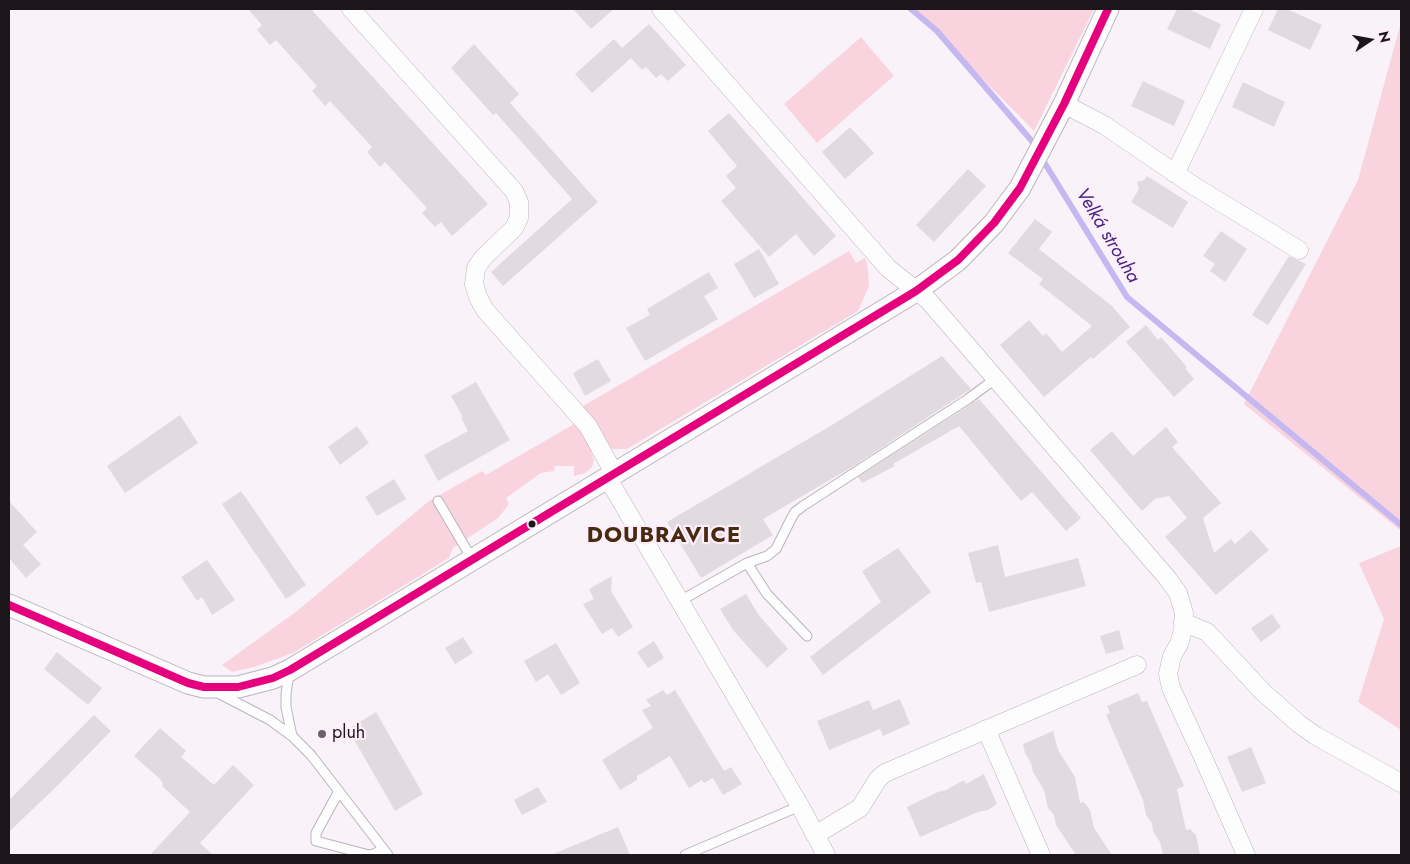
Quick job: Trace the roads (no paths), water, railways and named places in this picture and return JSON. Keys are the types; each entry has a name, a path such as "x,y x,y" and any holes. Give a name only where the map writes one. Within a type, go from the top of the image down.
{"street":[{"path":"351,9 514,191 519,202 519,218 514,228 483,258 476,268 474,284 478,297 485,310 585,421 611,475 680,601 800,806 826,855"},
{"path":"661,9 888,268 928,300 1178,593 1182,603 1183,622 1179,644 1172,656 1168,672 1171,688 1246,855"},
{"path":"9,605 174,678 204,687 223,688 254,684 290,670 916,291 958,260 980,240 1008,205 1046,142 1108,9"},
{"path":"1175,174 1254,9"},
{"path":"1064,104 1104,125 1175,174 1299,250"},
{"path":"1183,622 1207,632 1262,692 1299,724 1316,736 1401,783"},
{"path":"815,835 860,808 878,779 886,773 1137,664"},
{"path":"986,729 1041,855"}],"lane":[{"path":"680,601 748,564 767,556 776,549 795,512 802,506 968,399 994,378"},
{"path":"438,501 472,559"},
{"path":"748,564 767,594 807,636"},
{"path":"290,670 286,707 292,736"},
{"path":"204,687 249,708 292,736 311,755 339,791 386,852 369,854 316,841 316,833 339,791"},
{"path":"685,855 800,806"}],"waterway":[{"name":"Velká strouha","path":"911,9 937,31 1036,148"},
{"name":"Velká strouha","path":"1041,157 1127,297 1401,525"}],"place":[{"name":"pluh","path":"322,734"}],"district":[{"name":"DOUBRAVICE","path":"664,537"}]}
